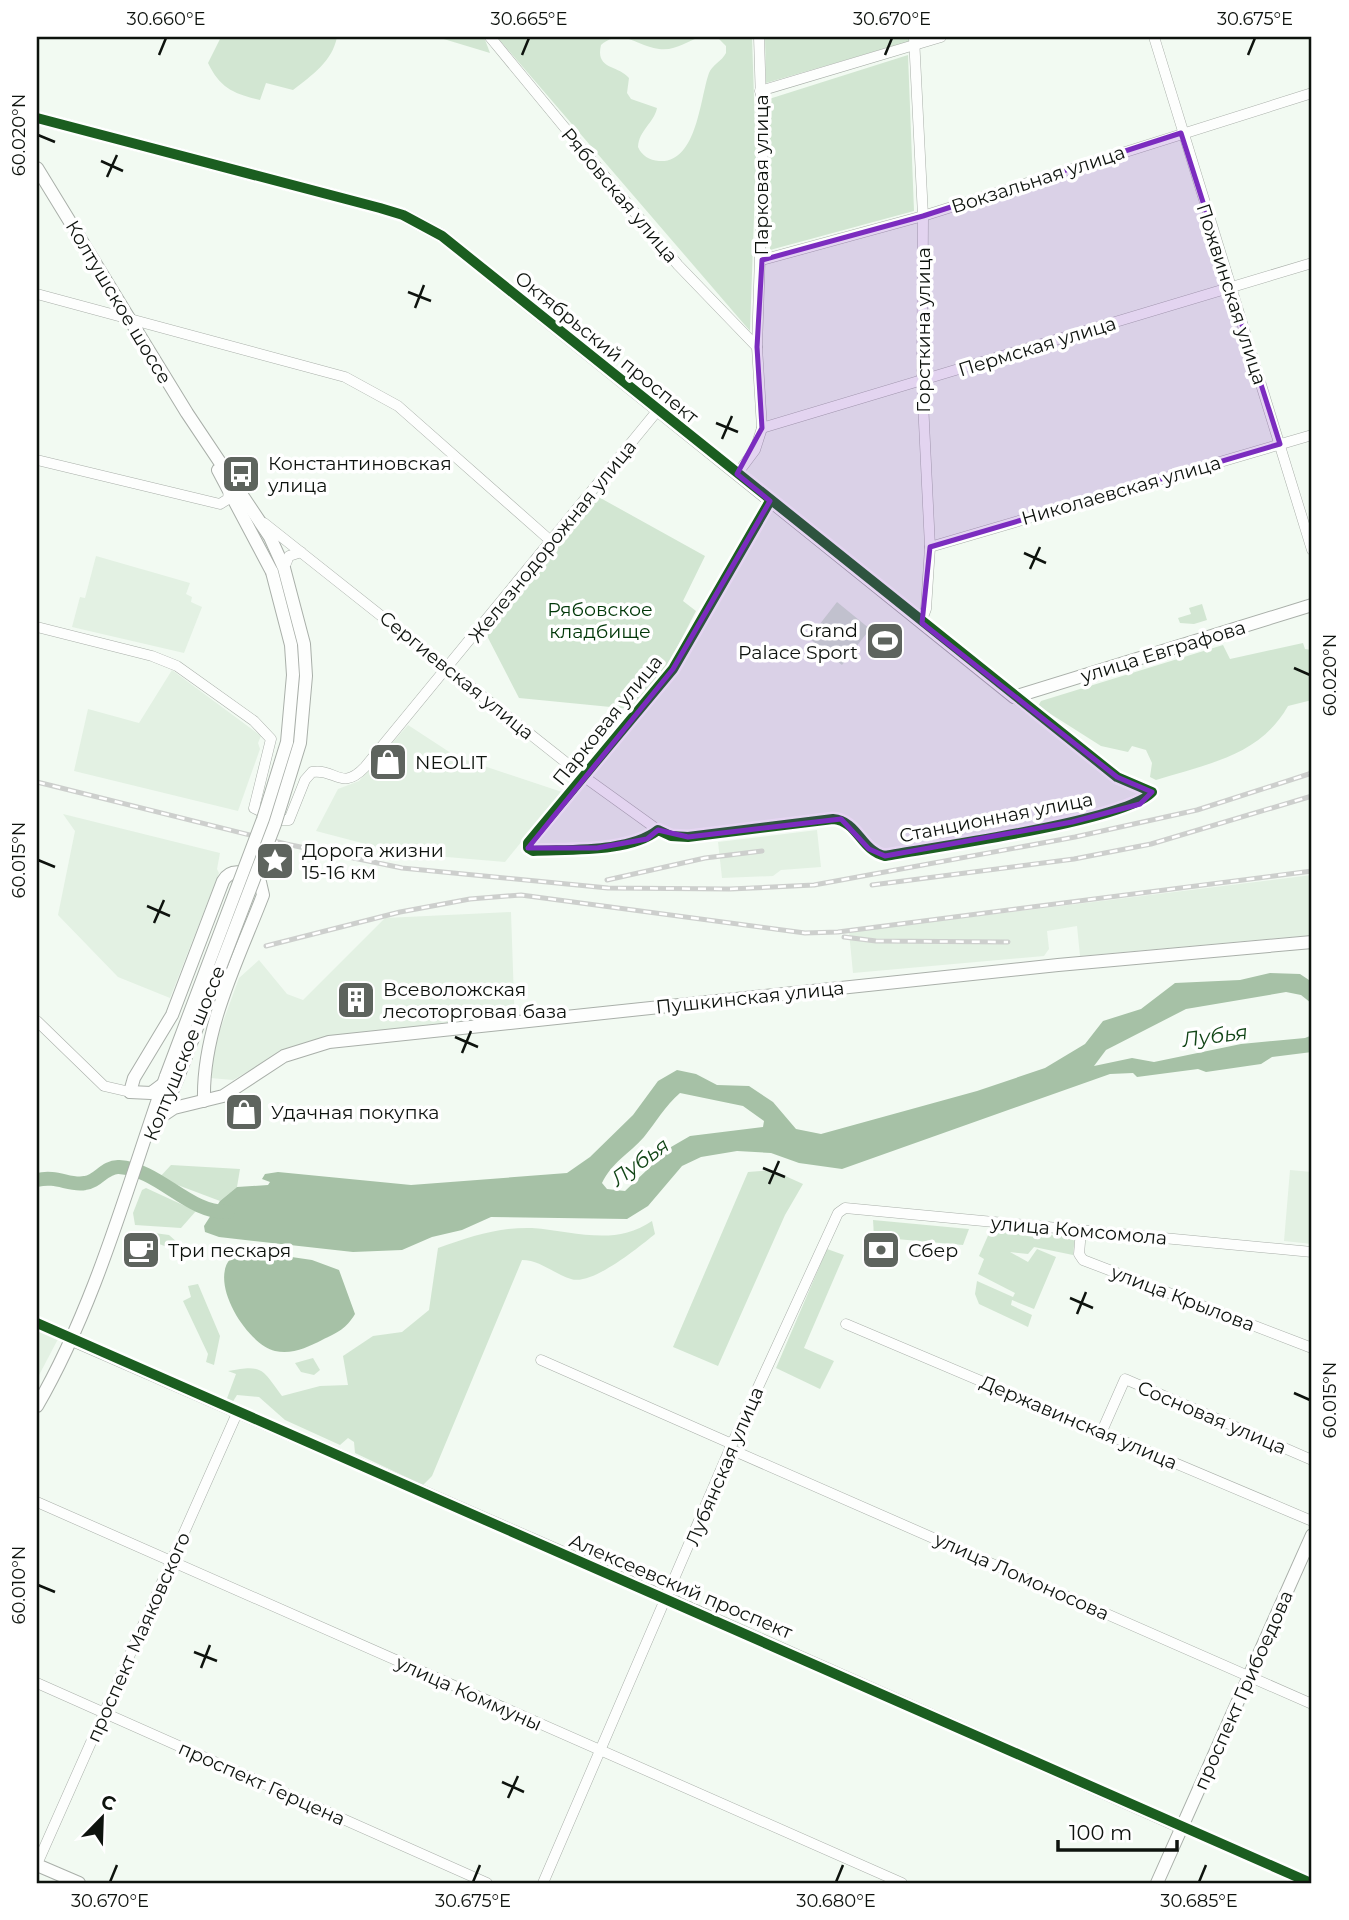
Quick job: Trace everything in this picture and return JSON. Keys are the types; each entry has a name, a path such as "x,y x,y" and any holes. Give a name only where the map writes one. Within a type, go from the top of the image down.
{"street":[{"name":"Рябовская улица","path":"490,37 678,265 757,347"},
{"name":"Парковая улица","path":"737,474 755,450 762,428 757,347 762,260 759,37"},
{"path":"760,91 914,41 941,37"},
{"name":"Пожвинская улица","path":"1154,37 1181,133 1312,550"},
{"name":"Горсткина улица","path":"914,41 923,216 922,381 930,547 926,609 921,622"},
{"name":"Вокзальная улица","path":"762,260 923,216 1312,93"},
{"name":"Октябрьский проспект","path":"37,118 403,215 442,236 1014,697 1117,777 1153,792"},
{"name":"Колтушское шоссе","path":"37,168 201,435 257,517 278,570 291,645 292,697 287,742 263,819 158,1114 71,1339"},
{"name":"Пермская улица","path":"762,428 1312,263"},
{"path":"37,294 345,377 398,406 552,542"},
{"name":"Железнодорожная улица","path":"37,627 152,656 177,666 261,727 269,734 271,744 254,799 257,811 278,820 289,820 308,776 317,771 345,780 357,776 658,410"},
{"name":"Колтушское шоссе","path":"201,435 278,570"},
{"name":"Николаевская улица","path":"930,547 1312,435"},
{"path":"37,460 219,504 228,499 229,488"},
{"name":"Парковая улица","path":"659,830 647,839 597,848 533,851 528,848 528,843 673,669 770,501"},
{"name":"Сергиевская улица","path":"257,517 583,776 659,830"},
{"path":"278,570 289,556 301,552"},
{"name":"улица Евграфова","path":"1014,697 1312,605"},
{"name":"Станционная улица","path":"659,830 671,836 688,836 841,820 848,823 869,849 885,856 1072,822 1140,804 1153,792"},
{"path":"37,1021 104,1086 130,1092 151,1093 169,1080 179,1096 192,1101 204,1101 206,1063 215,1024 263,895 260,882 238,872 229,874 223,881 172,1015 134,1078 130,1092"},
{"name":"Пушкинская улица","path":"158,1114 229,1093 284,1056 329,1042 1058,965 1312,942"},
{"path":"130,1092 148,1101 158,1114"},
{"name":"улица Комсомола","path":"845,1208 1312,1252"},
{"name":"Лубянская улица","path":"542,1883 831,1223 845,1208"},
{"name":"улица Крылова","path":"1081,1230 1079,1254 1083,1260 1312,1348"},
{"name":"Алексеевский проспект","path":"37,1324 668,1598 1311,1883"},
{"name":"Державинская улица","path":"846,1324 1312,1521"},
{"path":"37,1406 71,1339"},
{"name":"улица Ломоносова","path":"541,1360 1312,1704"},
{"name":"Сосновая улица","path":"1102,1431 1125,1379 1312,1460"},
{"name":"проспект Маяковского","path":"37,1864 238,1411"},
{"name":"улица Коммуны","path":"37,1502 902,1883"},
{"name":"проспект Грибоедова","path":"1157,1883 1312,1535"},
{"name":"проспект Герцена","path":"37,1683 487,1883"},
{"path":"37,1864 79,1883"}],"highlighted area":[{"path":"1181,133 1280,444 930,547 922,623 1117,777 1152,792 1140,804 1072,822 885,856 869,849 841,819 688,837 658,830 647,839 597,848 528,848 673,669 770,501 737,474 762,428 757,347 762,260 923,216"}],"shaded area":[{"path":"96,556 190,583 186,594 192,597 191,602 202,607 184,653 72,627 80,597 85,598"},
{"path":"172,670 261,736 258,743 260,749 238,811 74,771 88,709 139,723"},
{"path":"408,725 457,757 562,792 505,862 400,853 316,831 338,789 359,781"},
{"path":"63,814 220,853 217,869 219,873 170,998 118,977 58,915 75,831"},
{"path":"817,830 821,867 781,870 773,876 722,878 718,842"},
{"path":"1312,875 1312,935 1080,956 1077,926 1047,931 1049,949 1044,956 853,973 849,932"},
{"path":"511,912 515,1027 287,1049 233,1080 210,1078 216,1041 239,978 259,960 287,994 303,1000 385,918"},
{"path":"1270,973 1300,974 1312,982 1312,1025 1311,1003 1301,995 1286,992 1186,1009 1106,1050 1094,1066 1132,1058 1154,1062 1241,1044 1305,1038 1310,1036 1312,1029 1312,1052 1272,1057 1261,1064 1206,1072 1198,1069 1137,1077 1133,1073 1110,1074 842,1169 799,1163 771,1153 737,1151 701,1157 682,1166 648,1206 627,1219 491,1217 462,1230 432,1237 402,1250 353,1252 219,1237 205,1232 204,1226 220,1201 237,1187 268,1185 270,1182 262,1179 265,1174 278,1172 411,1185 567,1173 590,1157 633,1115 658,1081 677,1070 696,1074 717,1085 749,1086 773,1102 796,1129 821,1134 977,1091 1045,1068 1085,1044 1103,1021 1141,1009 1175,983 1240,980","holes":["680,1093 743,1106 764,1121 763,1127 690,1136 671,1147 625,1191 607,1189 602,1183 611,1169 644,1137"]},
{"path":"1290,1170 1312,1172 1312,1244 1284,1241"},
{"path":"244,1250 312,1260 339,1270 355,1314 341,1330 300,1350 281,1352 263,1345 239,1320 225,1287 225,1271 231,1258"},
{"path":"37,1328 58,1339 37,1379"}],"green space":[{"path":"221,37 337,37 326,61 307,79 293,90 266,83 260,100 229,89 213,72 208,63"},
{"path":"437,37 484,37 490,53"},
{"path":"497,37 701,37 665,49 651,48 623,38 609,40 601,45 601,59 604,63 629,78 627,93 631,99 657,108 641,136 638,147 646,157 659,161 672,159 682,152 689,141 709,73 726,53 726,46 717,37 752,37 756,159 750,331"},
{"path":"765,37 911,37 911,41 766,83"},
{"path":"908,55 914,211 770,250 769,99"},
{"name":"Рябовское кладбище","path":"595,495 705,556 683,601 696,611 668,665 631,709 519,698 485,632"},
{"path":"837,602 870,629 842,665 809,638"},
{"path":"1202,604 1207,620 1194,624 1180,623 1178,618 1191,614 1189,608"},
{"path":"1303,643 1305,649 1312,650 1312,700 1288,706 1263,736 1231,756 1156,780 1150,777 1152,763 1146,750 1132,746 1128,752 1101,746 1038,706 1041,701 1223,645 1230,659"},
{"path":"171,1165 240,1169 237,1187 220,1201 159,1178"},
{"path":"772,1170 803,1184 785,1215 718,1366 673,1347 748,1172"},
{"path":"146,1188 196,1211 181,1228 135,1225 133,1213 142,1190"},
{"path":"873,1220 969,1229 963,1245 874,1237"},
{"path":"652,1221 655,1234 615,1264 591,1277 571,1279 535,1262 522,1260 432,1476 423,1485 355,1453 354,1442 348,1438 340,1445 285,1420 259,1397 237,1395 232,1403 226,1401 236,1374 228,1371 240,1369 261,1371 282,1396 320,1386 348,1385 343,1356 373,1336 402,1332 429,1310 438,1248 507,1229 532,1228 609,1235 638,1229"},
{"path":"990,1231 1075,1237 1073,1255 1034,1247 1028,1254 1010,1252 1028,1262 1037,1249 1056,1257 1034,1309 1012,1300 1011,1305 1032,1315 1028,1327 979,1304 975,1294 977,1281 1013,1297 1015,1293 978,1274 984,1259 979,1256"},
{"path":"147,1232 169,1235 178,1243 175,1250 138,1236"},
{"path":"827,1249 844,1255 804,1348 834,1361 820,1389 776,1368"},
{"path":"198,1284 220,1336 214,1365 206,1362 208,1354 183,1301 191,1297 188,1286"},
{"path":"313,1358 320,1370 314,1375 301,1372 295,1363"}],"waterway":[{"name":"Лубья","path":"37,1180 85,1183 114,1167 119,1167 147,1175 200,1206 228,1212"}],"railway":[{"path":"37,782 286,844 402,868 608,888 730,889 814,885 1075,837 1197,810 1312,773"},
{"path":"872,885 1074,859 1151,844 1312,796"},
{"path":"607,880 705,858 762,851"},
{"path":"266,946 400,912 470,899 521,895 805,933 838,932 1312,871"},
{"path":"844,937 876,941 1008,942"}],"cycle path":[{"path":"37,118 380,208 403,215 442,236 1117,777 1152,792 1135,803 1069,823 885,856 870,848 848,825 833,819 688,837 671,836 658,830 631,843 598,848 533,851 528,848 528,843 673,669 770,501"},
{"path":"37,1323 1311,1883"}],"place":[{"name":"Константиновская улица","path":"241,474"},
{"name":"Grand Palace Sport","path":"885,641"},
{"name":"NEOLIT","path":"388,762"},
{"name":"Дорога жизни 15-16 км","path":"275,861"},
{"name":"Всеволожская лесоторговая база","path":"356,1000"},
{"name":"Удачная покупка","path":"244,1112"},
{"name":"Три пескаря","path":"141,1250"},
{"name":"Сбер","path":"881,1250"}]}
